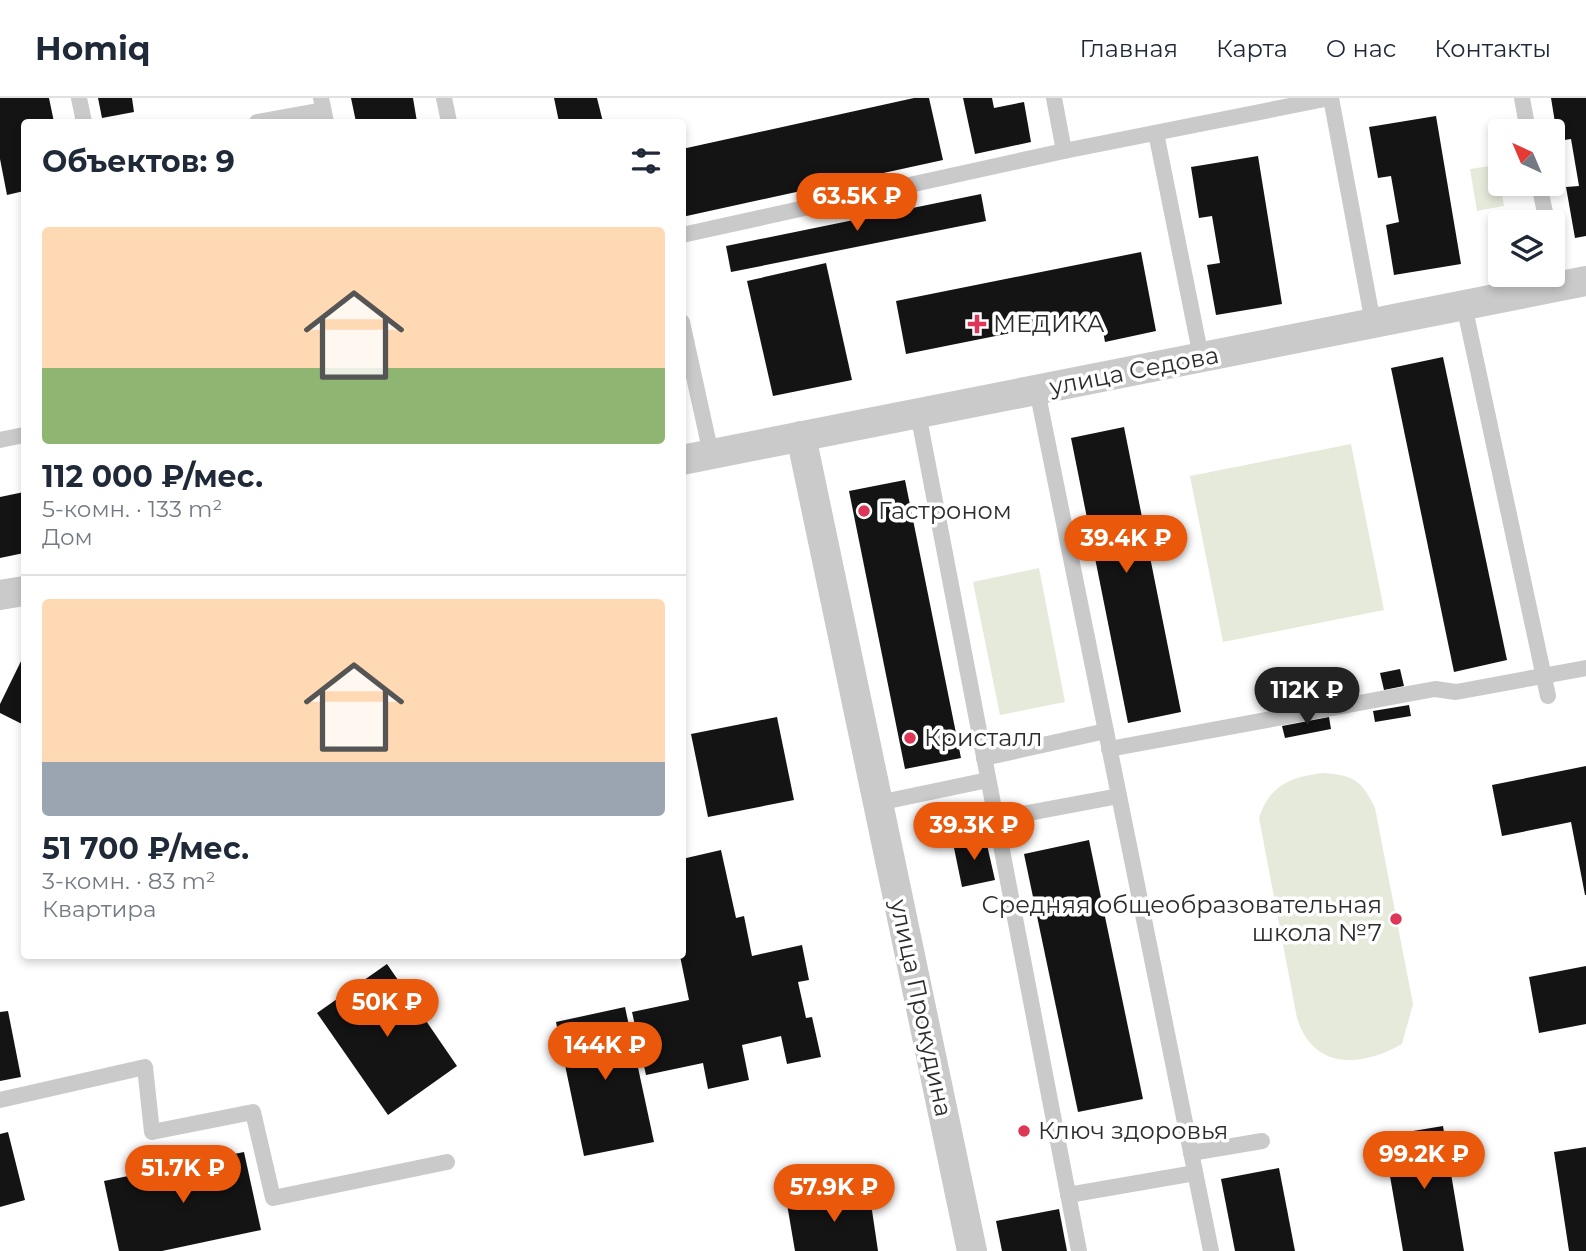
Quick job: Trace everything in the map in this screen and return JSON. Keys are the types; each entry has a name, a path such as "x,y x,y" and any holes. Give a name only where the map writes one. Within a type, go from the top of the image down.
{"street":[{"name":"улица Седова","path":"696,457 1579,284"},
{"name":"улица Прокудина","path":"801,436 972,1251"},
{"path":"0,596 21,592"}],"lane":[{"path":"79,98 83,119"},
{"path":"444,98 448,119"},
{"path":"1054,98 1064,151"},
{"path":"686,234 1064,151 1330,98 1373,323"},
{"path":"1522,98 1526,119"},
{"path":"274,119 323,110"},
{"path":"1156,133 1201,357"},
{"path":"1565,266 1579,284"},
{"path":"1464,305 1548,696"},
{"path":"686,361 696,457"},
{"path":"1037,390 1211,1251"},
{"path":"918,413 1079,1251"},
{"path":"0,440 21,436"},
{"path":"1109,749 1435,689 1456,692 1586,668"},
{"path":"984,758 1105,731"},
{"path":"878,803 988,780"},
{"path":"996,819 1119,796"},
{"path":"0,1100 145,1067 152,1132 253,1112 272,1198 447,1162"},
{"path":"1191,1153 1262,1141"},
{"path":"1068,1195 1195,1173"}],"shaded area":[{"path":"1488,166 1488,196 1502,196 1504,206 1477,211 1470,169"},
{"path":"1351,444 1384,610 1223,642 1190,476"},
{"path":"1039,568 1065,702 1000,715 973,582"},
{"path":"1323,773 1356,781 1366,791 1375,808 1413,1004 1402,1044 1386,1052 1355,1060 1327,1056 1315,1048 1297,1018 1259,818 1275,790 1291,780"}],"building":[{"path":"0,98 49,98 53,119 21,119 21,192 7,195 0,159"},
{"path":"98,98 132,98 134,112 102,118"},
{"path":"351,98 413,98 416,119 355,119"},
{"path":"554,98 597,98 602,119 558,119"},
{"path":"914,98 929,98 943,160 686,216 686,148"},
{"path":"963,98 992,98 994,108 1024,102 1031,142 975,154"},
{"path":"1551,98 1586,98 1586,236 1575,238 1566,187 1579,186 1571,139 1565,140 1565,119 1554,119"},
{"path":"1436,116 1461,264 1394,275 1386,225 1399,222 1391,176 1378,178 1369,127"},
{"path":"1258,156 1282,304 1216,315 1207,265 1220,263 1212,216 1199,218 1191,167"},
{"path":"981,194 986,221 731,272 726,246"},
{"path":"1141,252 1156,331 1105,342 1100,315 906,354 896,301"},
{"path":"826,263 852,380 773,396 747,281"},
{"path":"1443,357 1507,660 1454,672 1391,368"},
{"path":"1124,427 1181,712 1128,723 1071,438"},
{"path":"905,480 961,758 905,769 849,491"},
{"path":"21,493 21,554 0,558 0,497"},
{"path":"21,661 21,724 0,713 0,704"},
{"path":"1400,669 1404,686 1384,690 1380,673"},
{"path":"1409,705 1411,716 1375,722 1373,711"},
{"path":"777,717 794,800 708,817 691,734"},
{"path":"1329,717 1331,729 1285,738 1282,726"},
{"path":"1586,766 1585,895 1571,822 1502,836 1492,785"},
{"path":"985,836 995,880 962,887 953,843"},
{"path":"1089,840 1143,1099 1078,1112 1024,854"},
{"path":"721,850 736,918 744,916 752,956 802,945 809,980 798,982 806,1018 812,1017 821,1057 787,1064 781,1036 742,1045 749,1080 708,1089 703,1063 646,1075 632,1012 689,1000 681,959 686,959 686,858"},
{"path":"387,964 457,1066 388,1115 317,1013"},
{"path":"1586,966 1586,1024 1539,1033 1529,977"},
{"path":"625,1007 654,1142 584,1156 556,1022"},
{"path":"8,1011 21,1077 0,1081 0,1012"},
{"path":"1443,1126 1464,1251 1403,1251 1383,1136"},
{"path":"8,1132 25,1200 0,1207 0,1134"},
{"path":"1586,1147 1586,1251 1569,1251 1554,1152"},
{"path":"244,1152 261,1230 162,1251 119,1251 104,1181"},
{"path":"1279,1168 1295,1251 1235,1251 1221,1179"},
{"path":"869,1190 878,1251 795,1251 787,1204"},
{"path":"1059,1209 1067,1251 1002,1251 996,1221"}],"place":[{"name":"МЕДИКА","path":"977,324"},
{"name":"Гастроном","path":"864,511"},
{"name":"Кристалл","path":"910,738"},
{"name":"Средняя общеобразовательная школа №7","path":"1396,919"},
{"name":"Ключ здоровья","path":"1024,1131"}]}
